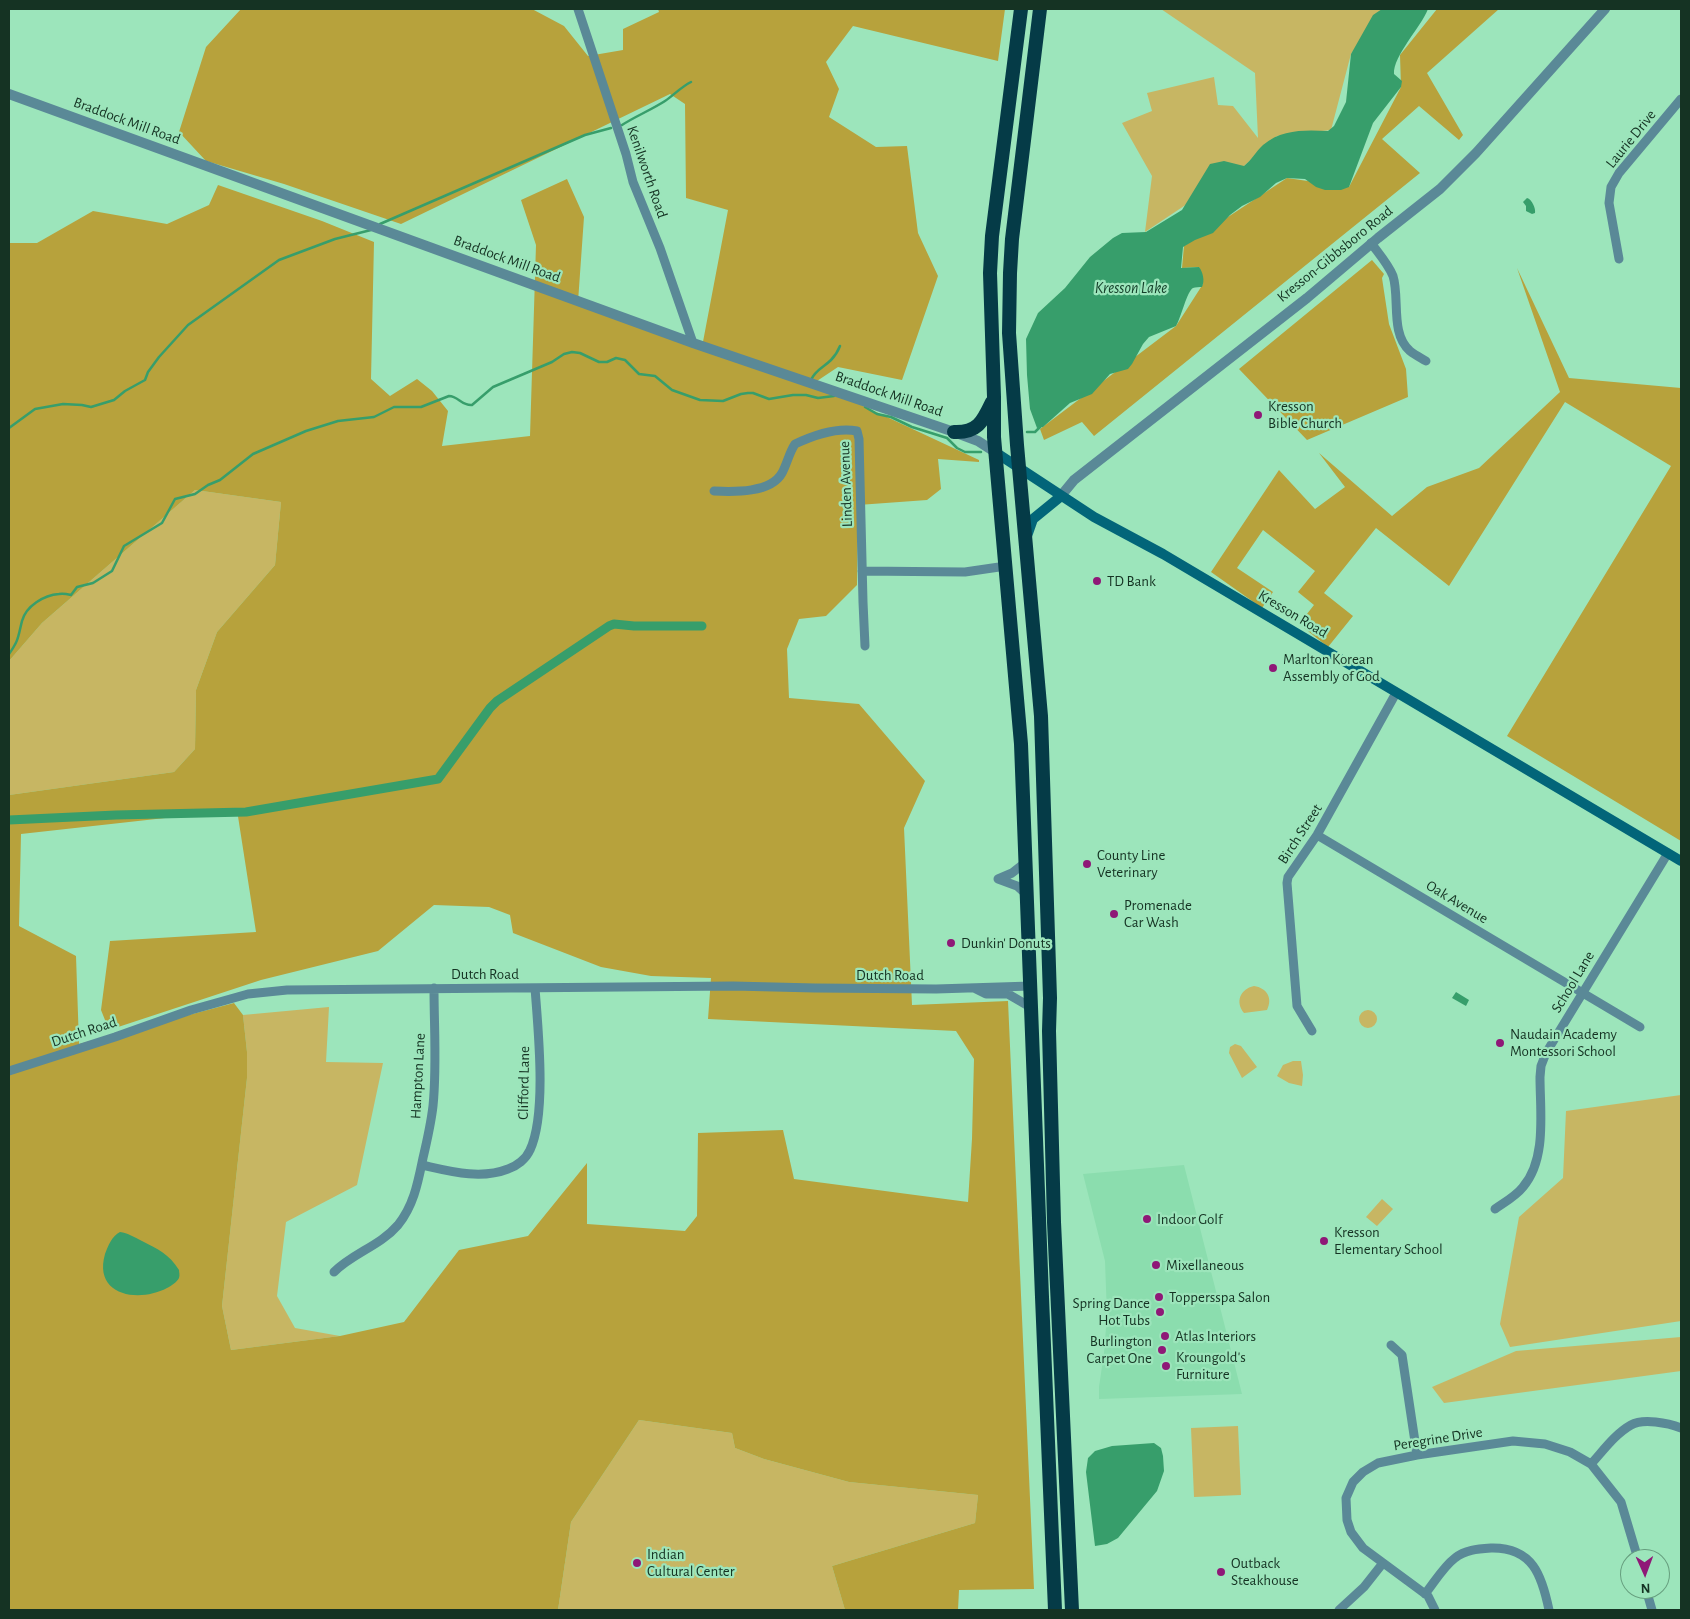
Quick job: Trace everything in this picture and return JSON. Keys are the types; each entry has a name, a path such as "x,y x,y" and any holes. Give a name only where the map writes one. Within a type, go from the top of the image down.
{"highway":[{"path":"1021,9 992,236 990,273 995,452 1021,744 1055,1610"},
{"path":"1040,9 1016,198 1010,273 1009,333 1041,716 1050,998 1049,1031 1054,1222 1073,1610"},
{"path":"954,432 970,431 978,425 984,419 994,397"},
{"path":"1031,986 1039,992 1041,997 1042,1021 1049,1031"}],"main road":[{"name":"Kresson Road","path":"995,452 1060,497 1163,554 1681,861"},
{"path":"1026,542 1033,519 1060,497"}],"street":[{"name":"Kenilworth Road","path":"578,9 626,154 633,182 660,248 693,343"},
{"name":"Kresson-Gibbsboro Road","path":"1060,497 1074,480 1307,298 1440,189 1467,163 1605,9"},
{"name":"Braddock Mill Road","path":"9,94 693,343 954,432 978,441 995,452"},
{"name":"Laurie Drive","path":"1619,259 1609,203 1611,186 1619,173 1681,99"},
{"path":"1371,244 1388,265 1393,276 1396,289 1397,324 1402,338 1408,350 1426,361"},
{"name":"Linden Avenue","path":"714,491 736,492 773,483 782,474 795,444 807,439 844,430 857,431 860,439 865,646"},
{"path":"862,571 965,572 1006,566"},
{"name":"Birch Street","path":"1312,1031 1297,1006 1288,877 1317,836 1396,693"},
{"name":"Oak Avenue","path":"1317,836 1640,1026"},
{"name":"School Lane","path":"1496,1209 1523,1187 1533,1172 1538,1157 1541,1066 1546,1053 1668,853"},
{"path":"1026,862 1012,873 998,879 1017,886 1028,895"},
{"name":"Dutch Road","path":"9,1071 191,1010 248,994 287,990 328,988 733,986 974,988 1031,986"},
{"name":"Hampton Lane","path":"334,1272 397,1226 403,1218 419,1184 434,1093 434,988"},
{"name":"Clifford Lane","path":"422,1165 464,1173 485,1174 507,1170 524,1159 530,1151 536,1131 539,1100 535,988"},
{"name":"Dutch Road","path":"974,988 986,994 1008,994 1032,1008"},
{"path":"1391,1345 1402,1354 1417,1455"},
{"path":"1591,1464 1610,1443 1632,1424 1656,1421 1681,1428"},
{"name":"Peregrine Drive","path":"1435,1610 1425,1594 1363,1548 1351,1532 1347,1520 1346,1498 1353,1482 1363,1472 1378,1463 1417,1455 1513,1441 1545,1444 1570,1452 1591,1464 1621,1502 1635,1549"},
{"path":"1425,1594 1453,1559 1465,1552 1496,1548 1520,1554 1528,1559 1544,1585 1548,1610"},
{"path":"1339,1610 1364,1587 1382,1563"}],"shaded area":[{"path":"241,9 532,9 564,26 588,56 623,50 623,29 659,12 658,9 1005,9 998,61 853,26 826,62 839,89 829,117 876,147 907,146 918,233 938,276 902,380 838,367 814,383 979,460 979,462 938,459 941,489 927,500 858,505 857,585 826,616 799,619 787,649 789,698 859,704 925,781 904,828 912,1005 1008,1001 1034,1589 959,1590 958,1610 845,1610 832,1566 975,1523 978,1495 849,1482 764,1459 735,1448 732,1433 639,1420 571,1522 558,1610 9,1610 9,795 174,772 195,749 196,690 217,632 275,565 281,502 195,490 42,623 9,661 9,243 37,243 93,211 167,224 209,205 218,185 322,221 374,242 371,379 390,396 417,379 432,391 448,411 442,446 530,436 536,245 521,200 567,179 584,217 578,302 702,347 728,210 686,198 685,104 670,94 401,224 284,184 206,161 179,132 206,47","holes":["237,810 256,932 110,941 101,1010 109,1030 261,980 378,951 434,905 489,907 510,915 513,933 601,967 651,976 711,978 708,1019 956,1031 974,1059 968,1202 794,1179 783,1130 698,1133 697,1216 685,1231 587,1224 587,1163 528,1236 459,1250 404,1322 340,1336 231,1350 222,1306 247,1078 247,1052 243,1015 234,1003 79,1044 76,956 19,926 21,834"]},
{"path":"1161,9 1383,9 1351,54 1331,130 1277,136 1244,166 1145,232 1152,176 1122,123 1152,111 1147,93 1214,77 1218,105 1233,106 1258,138 1255,73"},
{"path":"1437,9 1499,9 1427,73 1463,135 1459,140 1419,106 1382,139 1420,173 1094,436 1082,422 1044,440 1040,429 1176,326 1203,284 1199,267 1182,268 1184,246 1287,178 1349,187 1401,87 1400,55"},
{"path":"1372,260 1384,274 1382,278 1389,324 1406,369 1408,397 1307,440 1239,369"},
{"path":"1517,268 1569,378 1681,388 1681,841 1507,736 1671,466 1565,402 1449,586 1376,528 1324,593 1353,616 1328,647 1299,624 1314,605 1298,592 1315,571 1263,530 1237,568 1273,592 1262,608 1211,572 1279,470 1315,509 1345,487 1319,453 1392,516 1427,487 1479,468 1560,392"},
{"path":"195,490 281,502 275,565 217,632 196,690 195,749 174,772 9,795 9,661 42,623"},
{"path":"1254,986 1259,987 1268,994 1269,1006 1267,1010 1244,1013 1240,1005 1240,997 1245,990"},
{"path":"329,1007 326,1062 383,1063 357,1185 286,1222 277,1296 295,1328 340,1336 231,1350 222,1306 247,1078 247,1052 243,1015"},
{"path":"1368,1010 1374,1013 1377,1019 1374,1025 1368,1028 1362,1025 1359,1019 1362,1013"},
{"path":"1235,1044 1241,1046 1257,1067 1242,1078 1229,1053 1230,1047"},
{"path":"1293,1061 1301,1061 1302,1086 1289,1083 1277,1076 1283,1065"},
{"path":"1681,1095 1681,1321 1510,1347 1500,1324 1519,1217 1563,1178 1566,1111"},
{"path":"1184,1165 1242,1394 1099,1399 1107,1315 1105,1261 1083,1174"},
{"path":"1382,1199 1393,1209 1377,1226 1366,1217"},
{"path":"1681,1337 1681,1371 1444,1403 1432,1387 1516,1351"},
{"path":"639,1420 732,1433 735,1448 764,1459 849,1482 978,1495 975,1523 832,1566 845,1610 558,1610 571,1522"},
{"path":"1238,1426 1241,1495 1194,1497 1191,1428"}],"water":[{"name":"Kresson Lake","path":"1382,9 1428,9 1398,59 1394,74 1402,81 1401,87 1373,123 1349,187 1341,190 1325,190 1316,187 1305,179 1287,178 1276,183 1260,197 1242,206 1230,215 1213,233 1183,247 1181,268 1199,267 1203,282 1202,287 1191,290 1176,326 1149,337 1128,369 1110,374 1092,394 1070,403 1043,427 1037,428 1030,409 1026,339 1038,313 1065,288 1090,257 1113,238 1122,233 1146,232 1182,210 1210,164 1224,161 1244,166 1263,145 1278,136 1302,131 1328,131 1334,126 1346,102 1351,54 1373,15"},
{"path":"1527,198 1533,204 1535,213 1532,214 1526,211 1526,206 1523,202"},
{"path":"1456,992 1469,1000 1466,1006 1452,998"},
{"path":"120,1232 126,1233 158,1249 167,1256 179,1270 177,1281 156,1293 144,1295 132,1295 112,1287 106,1279 103,1268 105,1254 113,1239"},
{"path":"1154,1443 1161,1448 1164,1471 1157,1491 1118,1538 1107,1544 1095,1546 1086,1472 1088,1458 1095,1451 1112,1446"}],"waterway":[{"path":"622,125 665,101 691,82"},
{"path":"380,224 585,135 611,128"},
{"path":"9,428 35,409 63,404 91,407 114,400 125,391 145,380 148,372 159,357 188,325 279,260 335,239 371,230"},
{"path":"811,380 817,371 832,358 840,346"},
{"path":"9,654 19,635 24,616 36,602 53,595 71,595 77,587 93,583 112,571 124,546 162,523 175,499 195,494 208,485 220,480 253,454 306,431 338,421 374,417 394,407 421,407 449,396 465,404 472,405 493,387 572,352 580,353 599,362 607,362 616,358 625,360 639,374 655,376 672,390 700,400 723,401 748,393 769,399 793,395 806,395 818,398 834,396"},
{"path":"865,407 877,414 891,417 912,427 947,438 957,448 965,452 981,452"},
{"path":"1027,432 1035,432 1040,427"},
{"path":"9,820 246,812 438,779 497,701 609,626 614,624 634,626 702,626"}],"place":[{"name":"Kresson Bible Church","path":"1258,415"},
{"name":"TD Bank","path":"1097,581"},
{"name":"Marlton Korean Assembly of God","path":"1273,668"},
{"name":"County Line Veterinary","path":"1087,864"},
{"name":"Promenade Car Wash","path":"1114,914"},
{"name":"Dunkin' Donuts","path":"951,943"},
{"name":"Naudain Academy Montessori School","path":"1500,1043"},
{"name":"Indoor Golf","path":"1147,1219"},
{"name":"Kresson Elementary School","path":"1324,1241"},
{"name":"Mixellaneous","path":"1156,1265"},
{"name":"Toppersspa Salon","path":"1159,1297"},
{"name":"Spring Dance Hot Tubs","path":"1160,1312"},
{"name":"Atlas Interiors","path":"1165,1336"},
{"name":"Burlington Carpet One","path":"1162,1350"},
{"name":"Kroungold's Furniture","path":"1166,1366"},
{"name":"Indian Cultural Center","path":"637,1563"},
{"name":"Outback Steakhouse","path":"1221,1572"}]}
